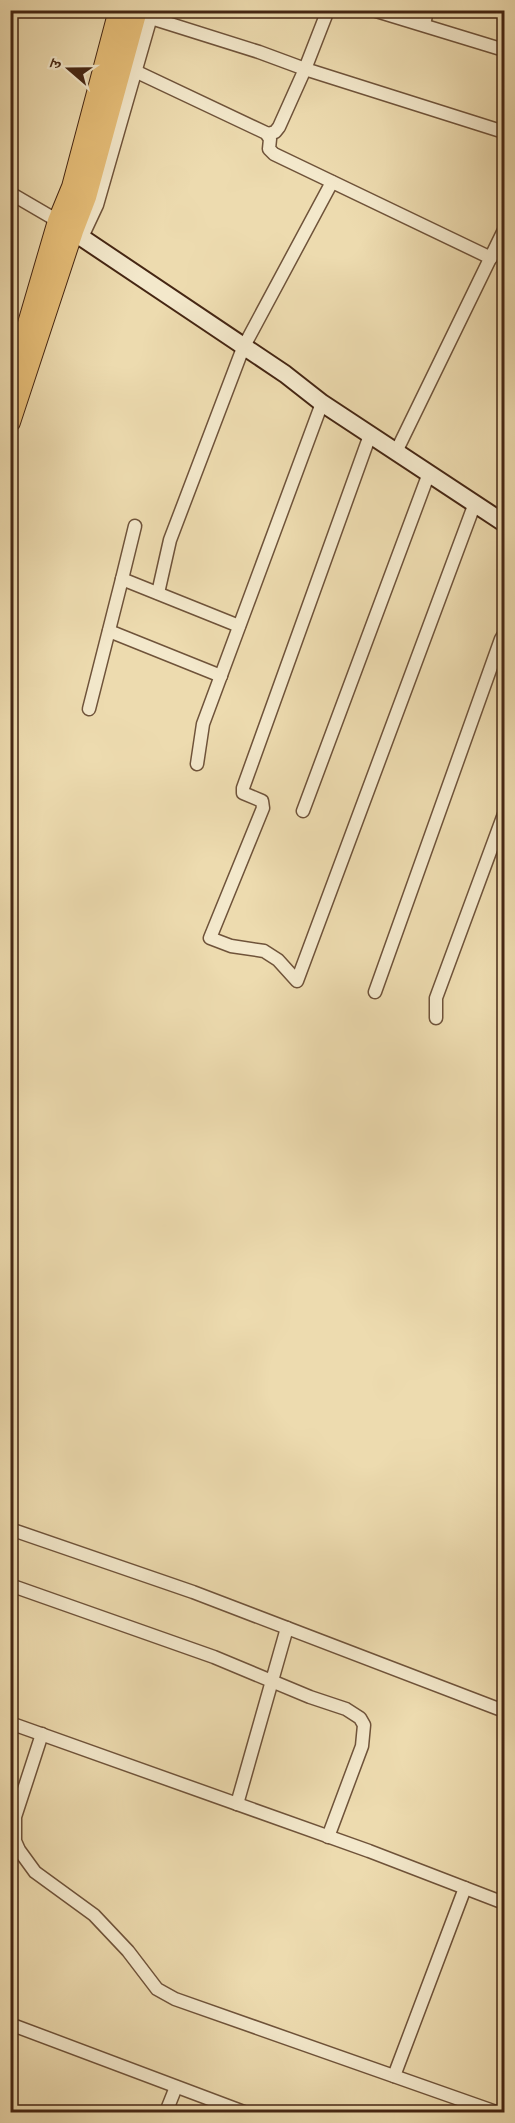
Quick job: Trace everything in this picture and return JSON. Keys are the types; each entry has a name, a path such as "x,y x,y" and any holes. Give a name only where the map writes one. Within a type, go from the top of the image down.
{"main road":[{"path":"10,422 71,230 72,187 119,10"},
{"path":"10,382 15,357 71,230 93,173 147,13"}],"street":[{"path":"268,135 277,130 305,69 328,10"},
{"path":"373,10 504,50"},
{"path":"424,25 427,10"},
{"path":"71,230 97,205 136,72 147,13 305,69 504,132"},
{"path":"136,72 268,135 269,149 274,154 491,258"},
{"path":"158,593 170,540 243,348 332,182"},
{"path":"10,193 71,230 243,348 285,374 322,403 504,523"},
{"path":"396,452 504,230"},
{"path":"15,357 41,328"},
{"path":"197,764 203,724 322,403"},
{"path":"370,435 243,788 243,793 262,801 263,808 210,938 231,946 264,951 278,960 297,981 475,503"},
{"path":"303,811 429,473"},
{"path":"89,710 135,526"},
{"path":"122,579 239,626"},
{"path":"109,631 220,676"},
{"path":"375,992 504,634"},
{"path":"436,1018 436,998 504,814"},
{"path":"10,1529 193,1592 504,1711"},
{"path":"10,1585 214,1658 346,1709 360,1718 364,1725 362,1746 328,1837"},
{"path":"237,1804 287,1628"},
{"path":"10,1723 504,1903"},
{"path":"42,1734 15,1817 14,1832 19,1850 35,1872 94,1915 158,1989 166,1995 496,2112"},
{"path":"394,2076 465,1888"},
{"path":"10,2024 243,2112"},
{"path":"166,2112 176,2087"}]}
